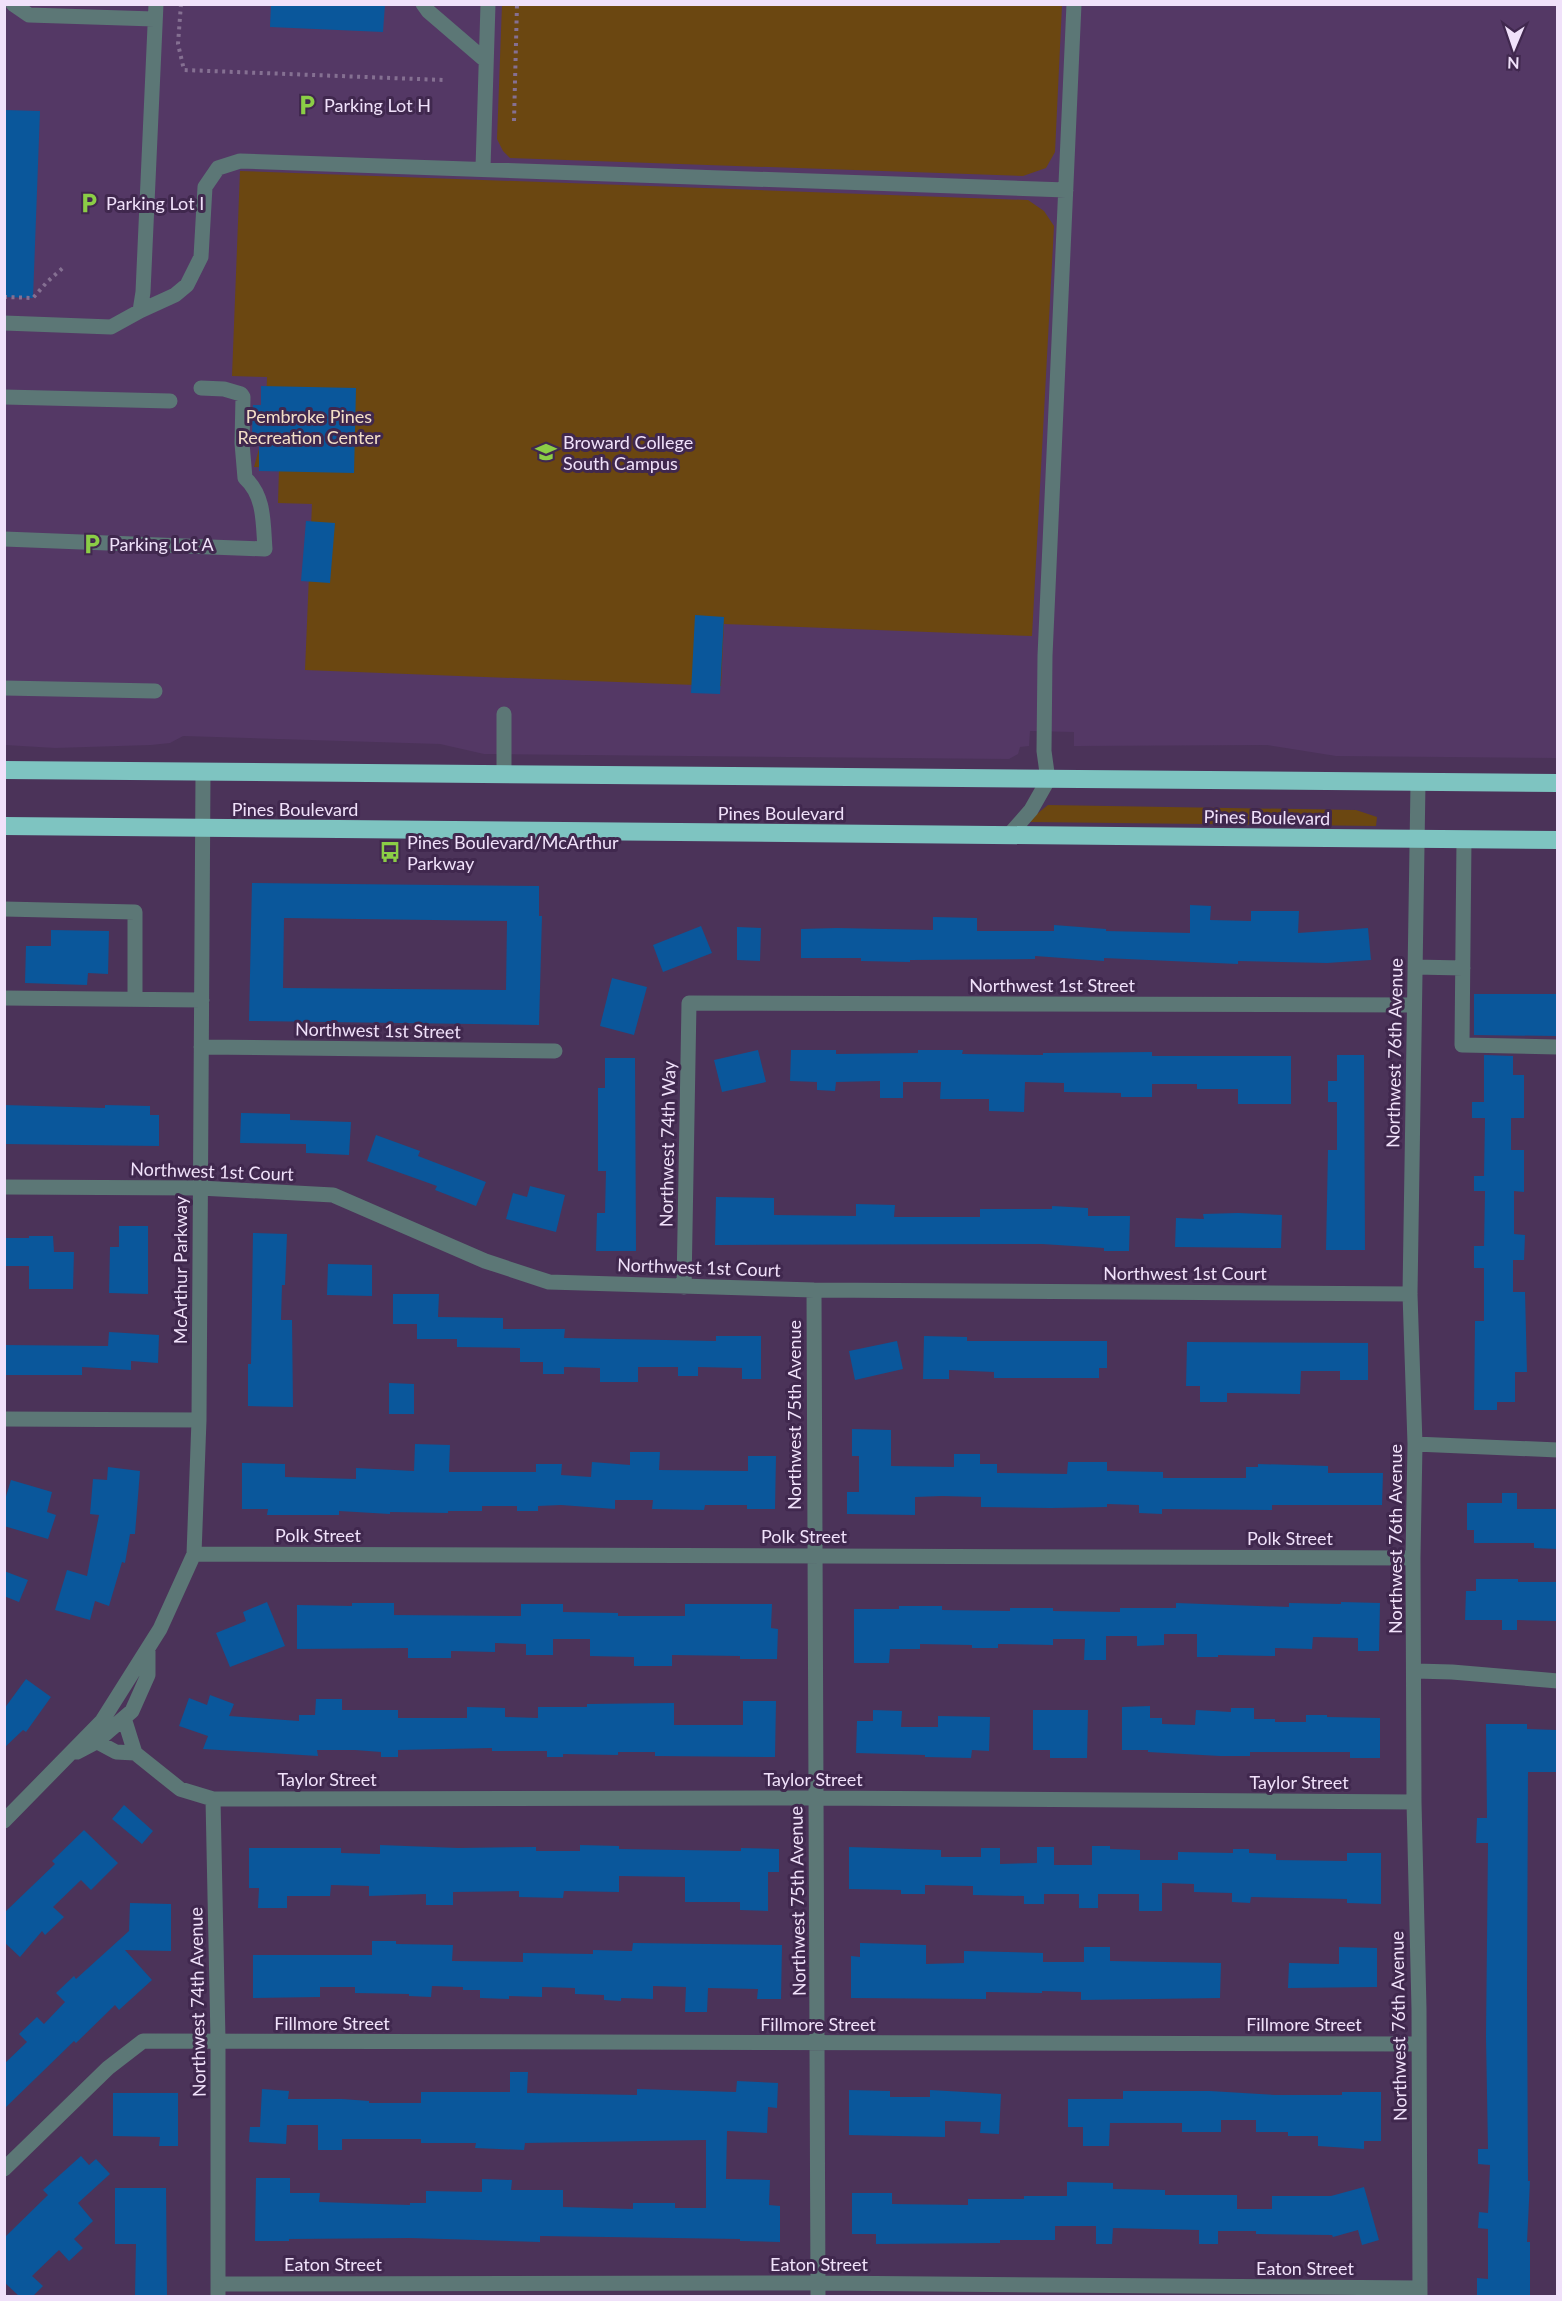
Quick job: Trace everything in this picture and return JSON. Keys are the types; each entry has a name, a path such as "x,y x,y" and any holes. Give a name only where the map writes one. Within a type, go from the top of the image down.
{"highway":[{"name":"Pines Boulevard","path":"4,770 1557,783"},
{"name":"Pines Boulevard","path":"4,826 1557,840"}],"street":[{"path":"13,4 29,15 72,10 155,12 143,292 140,310"},
{"path":"423,4 428,11 485,60"},
{"path":"483,168 488,4"},
{"path":"1009,836 1031,810 1048,780 1044,751 1045,657 1074,4"},
{"path":"4,323 111,327 140,310 175,295 187,285 201,258 205,187 218,168 240,160 1066,190"},
{"path":"4,539 265,549 261,506 255,486 245,478 242,442 243,397 241,394 224,389 201,388"},
{"path":"4,397 170,401"},
{"path":"4,688 155,691"},
{"path":"504,714 504,775"},
{"name":"McArthur Parkway","path":"91,1739 160,1629 194,1554 199,1420 203,772"},
{"name":"Northwest 76th Avenue","path":"1419,783 1410,1294 1415,1444 1414,1802 1419,2044 1420,2292"},
{"path":"1464,839 1462,1045 1557,1047"},
{"path":"4,909 135,912 135,999"},
{"path":"1415,967 1463,968"},
{"path":"4,998 202,1000"},
{"name":"Northwest 1st Street","path":"689,1003 1414,1005"},
{"name":"Northwest 74th Way","path":"684,1287 689,1003"},
{"name":"Northwest 1st Street","path":"201,1047 555,1051"},
{"name":"Northwest 1st Court","path":"4,1187 200,1188 333,1196 485,1261 549,1282 814,1290 1410,1294"},
{"name":"Northwest 75th Avenue","path":"814,1290 818,2290"},
{"path":"4,1419 199,1420"},
{"path":"1415,1444 1557,1450"},
{"name":"Polk Street","path":"194,1554 1413,1558"},
{"name":"McArthur Parkway","path":"4,1821 66,1758 132,1711 148,1675 147,1649"},
{"path":"1415,1671 1557,1681"},
{"path":"124,1718 135,1753 180,1789 213,1799"},
{"path":"91,1739 116,1752 135,1753"},
{"name":"Taylor Street","path":"213,1799 816,1798 1414,1802"},
{"name":"Northwest 74th Avenue","path":"213,1799 218,2040 218,2290"},
{"name":"Fillmore Street","path":"4,2169 108,2068 143,2041 1419,2044"},
{"name":"Eaton Street","path":"218,2290 1420,2292"}],"path":[{"path":"181,4 178,44 184,70 443,80"},
{"path":"514,121 518,4"},
{"path":"4,297 33,298 64,267"}],"shaded area":[{"name":"Broward College South Campus","path":"4,5 1557,5 1557,758 1336,756 1267,745 1074,746 1074,732 1030,731 1029,746 1020,747 1018,754 1009,759 484,754 440,744 183,736 170,743 151,745 55,748 5,745"}],"green space":[{"path":"502,5 1062,5 1055,152 1046,168 1023,176 510,158 503,151 497,139"},
{"path":"240,171 1028,200 1044,211 1054,226 1032,636 724,624 721,686 305,670 312,504 278,503 279,468 254,467 265,427 267,377 232,376"},
{"path":"1048,805 1356,810 1377,817 1376,826 1027,822"}],"building":[{"path":"271,4 385,4 383,32 270,27"},
{"path":"4,110 40,111 33,298 4,297"},
{"name":"Pembroke Pines Recreation Center","path":"261,386 356,388 354,473 259,471 259,436 252,436 253,405 261,405"},
{"path":"306,521 335,523 330,583 301,581"},
{"path":"695,615 724,617 720,694 691,693"},
{"path":"252,883 539,886 539,916 542,916 539,1025 249,1021","holes":["284,918 507,921 506,990 283,988"]},
{"path":"1190,905 1211,906 1210,920 1251,921 1251,911 1299,911 1298,933 1368,928 1371,960 1327,963 1238,961 1238,964 1104,958 1104,961 1035,956 1035,959 910,960 910,962 861,961 861,958 801,958 801,929 933,930 933,917 977,918 977,931 1054,931 1054,925 1106,929 1106,931 1190,933"},
{"path":"701,926 712,953 663,972 653,945"},
{"path":"737,927 761,928 760,961 737,960"},
{"path":"51,930 109,931 108,974 88,973 87,985 25,983 26,946 51,946"},
{"path":"612,978 647,987 634,1035 600,1026"},
{"path":"1474,994 1557,994 1557,1036 1474,1035"},
{"path":"758,1050 766,1082 722,1092 714,1060"},
{"path":"791,1050 836,1050 836,1054 963,1050 962,1054 1043,1055 1043,1053 1152,1052 1152,1056 1291,1056 1291,1104 1238,1104 1238,1089 1197,1089 1197,1084 1152,1084 1152,1097 1121,1097 1121,1093 1064,1092 1064,1083 1025,1082 1024,1112 989,1111 989,1099 940,1099 941,1082 903,1082 903,1098 880,1098 880,1081 836,1082 835,1091 817,1090 817,1082 790,1081"},
{"path":"1337,1055 1364,1055 1365,1250 1326,1250 1328,1150 1337,1150 1337,1102 1328,1102 1328,1081 1337,1081"},
{"path":"1484,1055 1513,1056 1513,1075 1524,1075 1524,1118 1511,1118 1511,1150 1524,1150 1524,1192 1514,1191 1514,1234 1525,1235 1524,1260 1513,1260 1513,1292 1525,1292 1527,1372 1515,1372 1515,1402 1497,1402 1497,1410 1474,1410 1475,1321 1484,1321 1484,1268 1474,1268 1474,1246 1484,1246 1485,1191 1474,1191 1474,1176 1484,1176 1485,1118 1472,1118 1472,1102 1484,1102"},
{"path":"605,1058 635,1058 636,1251 596,1251 597,1213 605,1213 606,1171 598,1171 598,1088 605,1088"},
{"path":"4,1105 105,1108 105,1105 150,1106 150,1115 159,1115 159,1146 4,1144"},
{"path":"241,1113 290,1114 290,1120 351,1122 349,1155 306,1153 306,1144 240,1143"},
{"path":"376,1135 420,1151 418,1156 486,1182 476,1206 435,1190 437,1186 367,1161"},
{"path":"530,1186 565,1195 556,1232 506,1219 513,1193 527,1197"},
{"path":"716,1197 774,1198 774,1215 856,1216 856,1204 895,1205 894,1217 980,1217 980,1209 1052,1209 1052,1206 1088,1208 1088,1216 1130,1216 1129,1251 1104,1251 1104,1248 1042,1244 715,1245"},
{"path":"1203,1214 1282,1215 1281,1248 1175,1247 1176,1218 1204,1219"},
{"path":"119,1226 148,1226 148,1294 109,1293 110,1247 119,1247"},
{"path":"253,1233 287,1234 281,1320 292,1320 293,1407 248,1406"},
{"path":"29,1236 53,1236 54,1252 74,1252 73,1289 29,1289 29,1266 4,1266 4,1238 29,1238"},
{"path":"328,1264 372,1265 372,1296 327,1295"},
{"path":"393,1294 439,1294 438,1317 503,1318 503,1329 565,1329 564,1338 716,1341 716,1336 761,1336 761,1379 742,1379 742,1368 698,1367 698,1376 678,1376 678,1367 638,1367 638,1382 600,1382 600,1368 564,1367 564,1374 543,1374 543,1362 520,1362 520,1348 457,1347 457,1339 417,1339 417,1324 393,1324"},
{"path":"109,1332 159,1335 158,1363 131,1361 131,1370 82,1367 82,1375 4,1375 4,1345 108,1346"},
{"path":"924,1336 967,1337 967,1341 1107,1341 1107,1368 1099,1368 1099,1378 994,1378 994,1372 949,1370 949,1379 923,1379"},
{"path":"897,1341 903,1369 855,1380 849,1351"},
{"path":"1187,1342 1368,1343 1368,1380 1340,1380 1340,1371 1301,1371 1300,1394 1227,1393 1227,1402 1200,1402 1200,1386 1186,1386"},
{"path":"389,1383 414,1384 414,1414 389,1414"},
{"path":"852,1429 891,1430 891,1466 954,1467 954,1454 980,1454 980,1464 997,1464 997,1473 1067,1474 1068,1462 1107,1462 1107,1471 1163,1472 1163,1478 1246,1478 1246,1467 1258,1467 1258,1464 1328,1466 1328,1473 1383,1473 1382,1505 1272,1505 1272,1510 1162,1509 1162,1514 1139,1513 1139,1505 1107,1504 1107,1507 1051,1508 981,1507 981,1497 942,1496 915,1497 915,1515 847,1514 847,1492 859,1492 859,1456 852,1456"},
{"path":"415,1444 450,1445 449,1472 536,1472 536,1464 562,1464 561,1475 591,1477 592,1462 630,1465 630,1452 660,1452 659,1470 748,1471 748,1456 776,1456 775,1509 747,1509 747,1505 705,1505 704,1510 652,1509 653,1500 615,1500 615,1509 561,1505 538,1506 538,1511 517,1511 517,1506 482,1506 482,1511 448,1511 448,1513 390,1512 390,1514 339,1511 339,1515 267,1515 268,1509 242,1509 242,1463 285,1464 285,1477 356,1479 356,1468 414,1471"},
{"path":"108,1467 140,1471 135,1534 130,1534 125,1563 122,1562 109,1606 95,1601 90,1620 55,1610 67,1570 87,1576 99,1515 90,1514 93,1479 107,1480"},
{"path":"11,1480 52,1492 47,1512 56,1515 48,1539 4,1526 4,1503"},
{"path":"1502,1493 1517,1493 1517,1509 1557,1509 1557,1549 1534,1548 1534,1543 1474,1543 1474,1530 1467,1530 1467,1503 1502,1503"},
{"path":"4,1571 28,1580 19,1602 4,1596"},
{"path":"1476,1579 1557,1582 1557,1621 1517,1620 1517,1630 1502,1630 1502,1620 1465,1620 1466,1591 1476,1591"},
{"path":"267,1602 285,1646 230,1667 216,1633 246,1621 243,1612"},
{"path":"1341,1602 1380,1603 1379,1651 1358,1651 1358,1638 1313,1637 1312,1649 1275,1648 1275,1656 1197,1657 1197,1634 1164,1634 1164,1645 1137,1646 1137,1636 1106,1636 1106,1660 1084,1660 1085,1639 1053,1639 1053,1645 998,1644 998,1648 920,1644 920,1649 890,1649 889,1663 854,1663 854,1609 942,1606 942,1610 1010,1611 1010,1608 1053,1608 1053,1611 1120,1612 1120,1608 1176,1608 1176,1603 1289,1607 1289,1603 1341,1604"},
{"path":"352,1603 394,1603 394,1615 521,1616 521,1604 563,1604 563,1612 618,1613 618,1616 685,1616 685,1604 772,1604 771,1628 778,1629 777,1659 672,1655 672,1666 634,1666 634,1657 590,1656 590,1639 553,1639 553,1655 526,1655 526,1644 495,1643 495,1652 451,1651 451,1658 408,1658 408,1648 297,1649 297,1605 352,1606"},
{"path":"26,1679 51,1697 26,1732 23,1730 4,1748 4,1709"},
{"path":"210,1695 234,1704 229,1716 299,1721 299,1715 315,1715 316,1699 342,1699 342,1710 398,1710 398,1718 467,1718 467,1707 505,1708 505,1717 538,1718 538,1707 674,1703 674,1725 743,1725 743,1701 776,1701 775,1757 655,1756 655,1752 618,1752 618,1755 563,1754 563,1757 547,1757 547,1751 492,1751 492,1748 398,1750 398,1757 381,1757 381,1752 355,1750 317,1750 318,1756 203,1749 208,1736 179,1726 189,1698 207,1705"},
{"path":"1150,1706 1150,1718 1162,1718 1162,1724 1195,1725 1196,1710 1231,1712 1231,1708 1254,1708 1254,1719 1275,1719 1275,1722 1306,1722 1306,1715 1380,1718 1380,1758 1350,1758 1350,1752 1250,1752 1250,1756 1220,1756 1122,1750 1122,1707"},
{"path":"873,1710 902,1711 901,1727 938,1727 938,1716 990,1717 989,1751 972,1750 971,1758 856,1753 857,1721 873,1721"},
{"path":"1033,1710 1088,1710 1087,1758 1050,1758 1050,1750 1033,1750"},
{"path":"1486,1724 1527,1724 1527,1729 1557,1730 1557,1772 1528,1772 1527,1988 1528,2181 1530,2181 1527,2242 1530,2242 1530,2295 1477,2295 1477,2278 1488,2279 1488,2229 1478,2228 1479,2212 1488,2213 1490,2165 1478,2164 1478,2149 1488,2149 1486,2037 1488,1843 1476,1843 1477,1818 1487,1818"},
{"path":"124,1805 153,1831 142,1844 112,1819"},
{"path":"84,1830 118,1863 91,1890 81,1880 53,1907 64,1917 45,1935 42,1931 20,1957 4,1942 4,1913 55,1864 52,1861"},
{"path":"380,1845 458,1848 536,1847 536,1851 580,1851 580,1845 619,1846 619,1849 741,1851 741,1848 779,1849 779,1872 768,1872 768,1911 740,1910 740,1902 685,1902 685,1877 619,1876 619,1892 564,1891 563,1898 519,1897 519,1891 453,1892 453,1905 426,1905 426,1894 369,1896 369,1886 331,1885 330,1896 287,1896 287,1908 258,1908 259,1888 249,1888 249,1848 341,1848 341,1853 380,1854"},
{"path":"1092,1846 1140,1850 1140,1860 1178,1860 1178,1852 1233,1853 1233,1849 1249,1849 1249,1853 1276,1854 1276,1860 1347,1861 1347,1853 1381,1853 1381,1904 1347,1903 1347,1899 1251,1897 1250,1903 1232,1902 1232,1893 1194,1892 1194,1884 1162,1883 1162,1911 1139,1911 1139,1894 1098,1894 1098,1908 1079,1908 1079,1894 1044,1894 1044,1904 1024,1904 1024,1896 973,1895 973,1886 925,1885 925,1894 901,1894 901,1890 849,1889 849,1847 941,1850 941,1857 981,1857 981,1848 1000,1848 1000,1864 1037,1863 1037,1847 1054,1847 1054,1865 1092,1865"},
{"path":"130,1903 171,1904 171,1951 125,1950 152,1980 119,2010 115,2005 4,2109 4,2064 27,2042 19,2034 37,2017 44,2024 65,2002 56,1993 74,1976 76,1979 129,1931"},
{"path":"372,1941 396,1941 396,1944 453,1945 452,1961 523,1962 523,1953 593,1954 593,1950 632,1951 633,1943 782,1945 781,1999 757,1999 758,1989 708,1988 707,2012 685,2012 686,1987 653,1986 653,1999 621,1998 621,2001 604,2000 604,1995 575,1994 575,1988 542,1987 542,1997 509,1996 509,1999 480,1998 480,1990 463,1990 463,1987 432,1986 431,1997 409,1996 409,1994 355,1993 355,1987 320,1987 320,1997 253,1998 253,1955 372,1955"},
{"path":"860,1943 926,1945 926,1964 964,1963 964,1951 1043,1953 1043,1962 1084,1962 1084,1947 1110,1947 1110,1961 1221,1963 1220,1998 1081,2000 1081,1992 1042,1991 1042,1993 986,1992 986,1999 851,1998 851,1956 860,1957"},
{"path":"1339,1947 1377,1948 1377,1987 1288,1988 1289,1963 1339,1964"},
{"path":"510,2072 528,2072 527,2093 637,2095 637,2089 736,2092 737,2081 778,2083 777,2108 768,2107 767,2133 727,2131 726,2179 770,2180 769,2205 780,2206 780,2242 740,2241 740,2239 540,2236 540,2242 410,2238 255,2241 256,2178 290,2178 290,2193 320,2193 319,2202 410,2205 410,2203 426,2203 426,2191 482,2192 482,2179 512,2180 511,2190 563,2190 563,2207 633,2209 633,2203 675,2203 675,2208 706,2208 706,2140 525,2143 524,2150 475,2148 476,2143 421,2143 421,2139 342,2139 342,2150 318,2150 318,2125 287,2125 286,2144 249,2142 250,2127 260,2127 262,2089 289,2091 288,2099 421,2103 421,2092 510,2092"},
{"path":"849,2090 890,2091 890,2097 930,2097 930,2090 1001,2094 999,2134 980,2133 981,2122 945,2121 945,2137 849,2135"},
{"path":"1123,2091 1210,2091 1275,2095 1342,2095 1342,2092 1381,2092 1381,2141 1364,2141 1364,2149 1318,2146 1318,2136 1288,2136 1288,2132 1256,2132 1256,2120 1221,2120 1221,2132 1182,2132 1182,2123 1110,2123 1109,2146 1083,2146 1083,2127 1068,2127 1068,2099 1123,2099"},
{"path":"113,2093 178,2093 178,2146 159,2146 160,2137 113,2136"},
{"path":"81,2156 89,2165 96,2159 110,2174 78,2203 93,2221 74,2239 83,2248 69,2261 59,2250 32,2276 43,2286 33,2296 19,2296 4,2282 4,2238 48,2195 43,2190"},
{"path":"1067,2182 1113,2183 1113,2189 1165,2190 1165,2195 1237,2195 1237,2209 1272,2209 1272,2196 1331,2196 1364,2187 1379,2240 1362,2245 1358,2230 1333,2237 1332,2235 1256,2234 1256,2231 1218,2231 1218,2244 1199,2244 1199,2230 1113,2228 1112,2244 1096,2244 1096,2226 1055,2226 1055,2240 1000,2240 1000,2243 876,2244 876,2234 852,2234 852,2193 892,2193 892,2204 968,2205 968,2199 1067,2196"},
{"path":"115,2188 166,2188 167,2296 135,2296 136,2244 115,2244"}],"place":[{"name":"Parking Lot H","path":"307,105"},
{"name":"Parking Lot I","path":"89,203"},
{"name":"Broward College South Campus","path":"546,452"},
{"name":"Parking Lot A","path":"92,544"},
{"name":"Pines Boulevard/McArthur Parkway","path":"390,852"}]}
